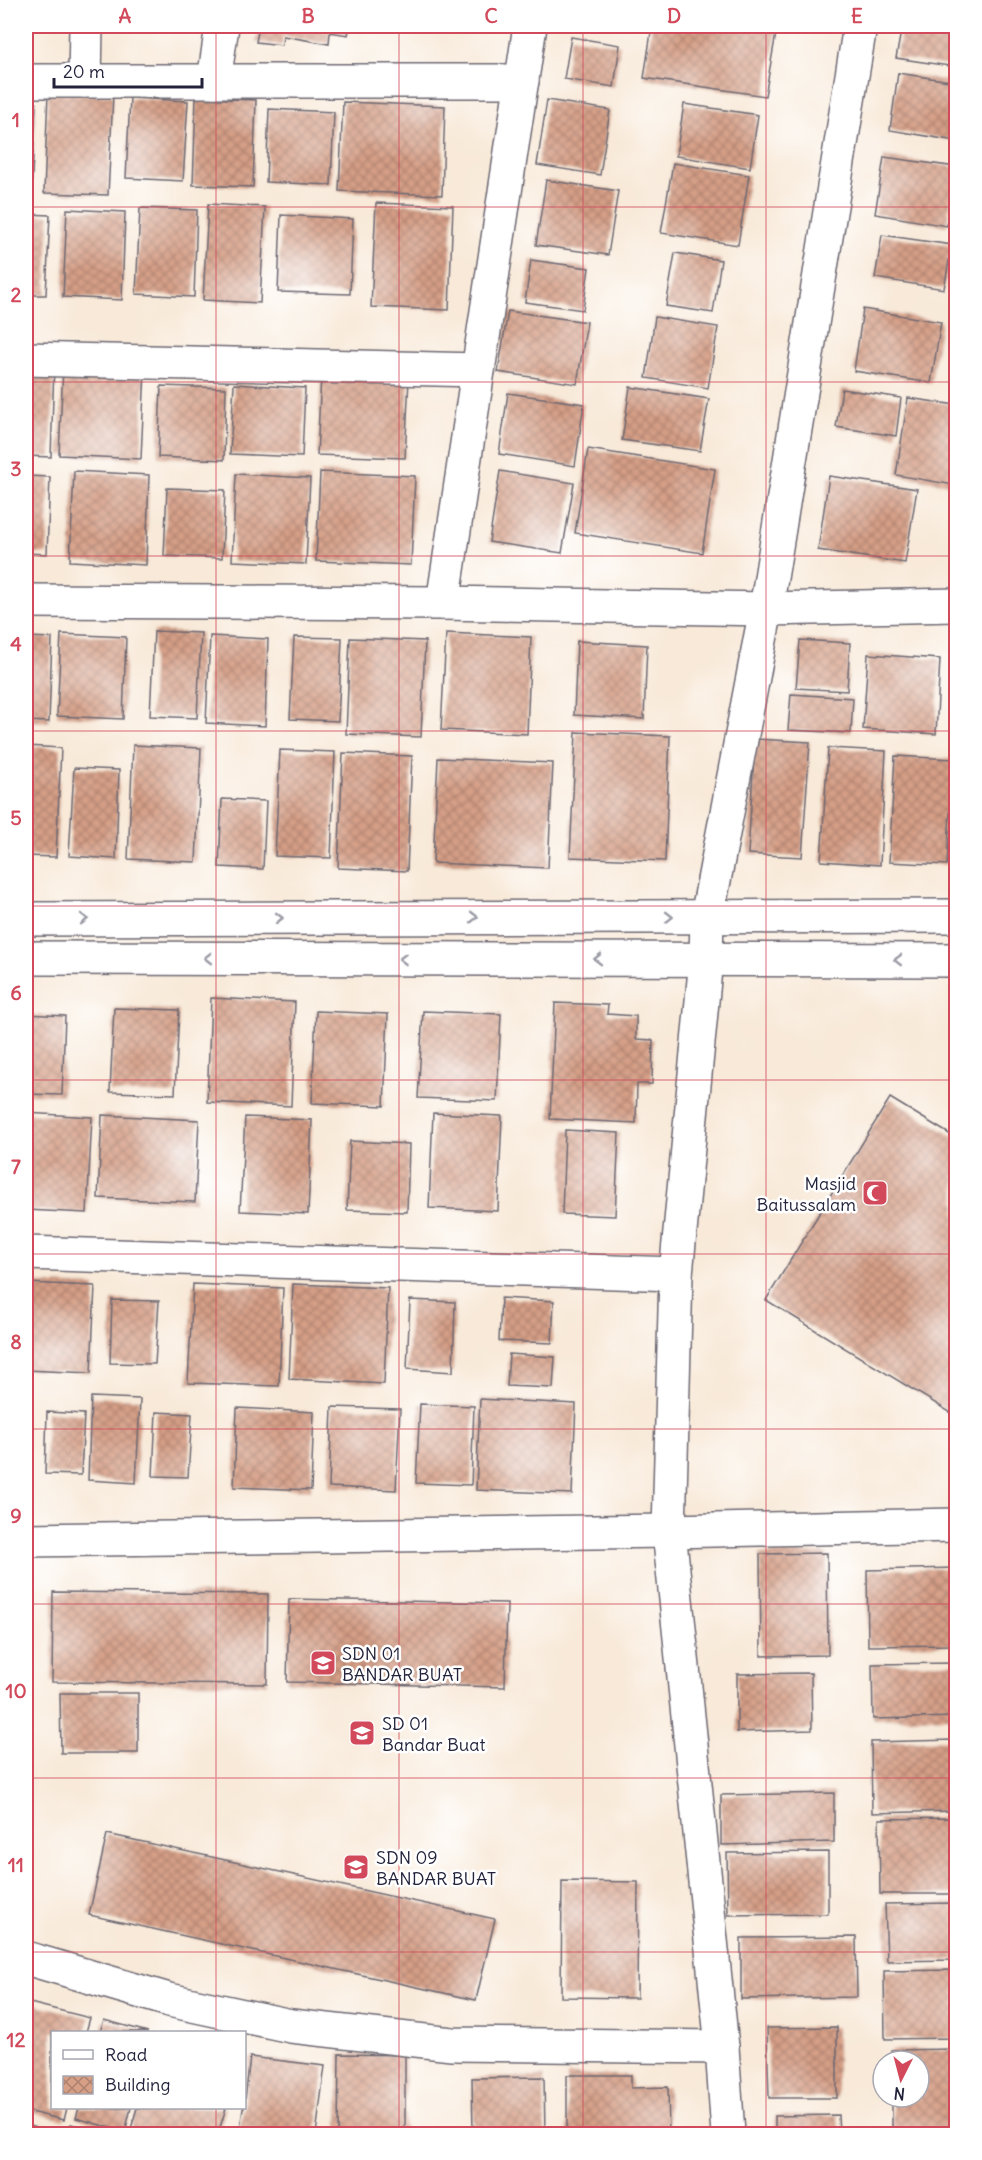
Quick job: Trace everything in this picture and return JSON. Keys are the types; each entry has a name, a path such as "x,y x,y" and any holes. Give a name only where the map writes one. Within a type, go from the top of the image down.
{"street":[{"path":"85,81 86,26"},
{"path":"214,81 222,26"},
{"path":"443,603 530,26"},
{"path":"728,2134 722,2047 669,1532 676,1274 706,960 707,917 765,609 860,26"},
{"path":"26,81 522,81"},
{"path":"26,359 478,370"},
{"path":"26,602 443,603 765,609 957,606"},
{"path":"26,919 957,916"},
{"path":"26,958 957,960"},
{"path":"26,1254 676,1274"},
{"path":"26,1540 669,1532 957,1524"},
{"path":"26,1958 169,2000 291,2026 452,2044 722,2047"}],"building":[{"path":"259,26 350,26 348,35 330,32 329,44 283,36 282,45 256,42"},
{"path":"652,26 777,28 765,96 644,78"},
{"path":"902,26 956,26 956,67 896,58"},
{"path":"571,37 620,45 614,87 564,79"},
{"path":"898,73 956,82 956,141 890,130"},
{"path":"48,93 113,95 108,195 44,193"},
{"path":"130,98 188,101 183,181 126,178"},
{"path":"196,98 256,100 253,187 193,185"},
{"path":"547,100 610,110 600,175 537,165"},
{"path":"26,102 36,103 31,192 26,192"},
{"path":"343,102 445,106 442,195 339,191"},
{"path":"684,104 758,115 750,168 676,156"},
{"path":"269,109 334,112 331,185 266,182"},
{"path":"884,157 956,167 947,226 875,214"},
{"path":"673,163 749,175 738,245 661,233"},
{"path":"546,180 618,191 608,255 536,245"},
{"path":"376,203 453,206 449,310 371,307"},
{"path":"208,204 265,207 260,303 203,300"},
{"path":"140,208 197,210 194,297 136,294"},
{"path":"67,209 125,212 122,300 63,297"},
{"path":"26,214 50,215 46,295 26,295"},
{"path":"281,215 353,219 350,294 278,292"},
{"path":"882,235 952,245 944,289 875,278"},
{"path":"675,253 721,260 713,313 666,306"},
{"path":"531,260 589,268 583,310 525,302"},
{"path":"863,309 941,322 931,383 854,371"},
{"path":"508,311 587,322 577,384 498,372"},
{"path":"655,317 718,327 708,388 646,378"},
{"path":"26,365 54,366 51,457 26,456"},
{"path":"63,366 145,369 141,459 59,455"},
{"path":"321,375 409,379 405,458 317,455"},
{"path":"234,384 305,388 302,457 230,454"},
{"path":"161,386 226,388 224,460 158,457"},
{"path":"630,387 709,399 700,451 622,440"},
{"path":"842,389 901,398 896,436 836,427"},
{"path":"508,393 584,404 575,466 499,454"},
{"path":"908,398 956,405 954,485 896,475"},
{"path":"588,449 715,469 702,553 575,533"},
{"path":"74,471 149,475 146,565 70,561"},
{"path":"500,471 574,483 562,553 489,542"},
{"path":"320,472 415,476 411,565 316,561"},
{"path":"236,474 310,478 306,564 232,561"},
{"path":"26,476 50,477 47,554 26,553"},
{"path":"829,476 917,489 905,563 818,550"},
{"path":"167,488 225,490 222,558 164,556"},
{"path":"154,631 201,633 197,718 150,716"},
{"path":"446,633 531,637 527,734 441,730"},
{"path":"61,634 126,637 123,719 57,716"},
{"path":"210,636 268,639 265,726 206,723"},
{"path":"26,637 52,638 49,722 26,721"},
{"path":"294,637 342,638 338,721 290,719"},
{"path":"350,638 425,641 421,737 346,734"},
{"path":"800,640 850,643 847,691 796,688"},
{"path":"577,641 647,645 644,719 574,715"},
{"path":"868,654 940,659 936,734 863,729"},
{"path":"791,694 853,698 851,733 788,730"},
{"path":"576,732 670,736 665,861 570,857"},
{"path":"755,739 810,742 802,857 748,854"},
{"path":"133,745 201,748 196,862 128,859"},
{"path":"26,746 61,748 56,857 26,856"},
{"path":"828,748 886,751 880,865 821,861"},
{"path":"280,750 335,752 331,858 275,856"},
{"path":"343,753 412,756 407,871 338,868"},
{"path":"895,756 953,759 947,865 889,862"},
{"path":"438,758 553,763 548,868 433,863"},
{"path":"74,768 119,770 116,859 69,856"},
{"path":"222,799 266,801 263,869 219,867"},
{"path":"211,998 295,1002 291,1106 207,1102"},
{"path":"555,1003 608,1005 607,1014 636,1016 636,1039 653,1040 652,1084 637,1084 636,1123 550,1119"},
{"path":"114,1008 179,1010 175,1094 110,1092"},
{"path":"316,1011 388,1014 384,1106 312,1103"},
{"path":"423,1011 501,1014 497,1101 418,1098"},
{"path":"26,1014 65,1016 62,1095 26,1094"},
{"name":"Masjid Baitussalam","path":"890,1098 956,1138 956,1416 766,1300"},
{"path":"26,1113 92,1117 87,1213 26,1210"},
{"path":"433,1113 502,1116 498,1211 429,1208"},
{"path":"102,1115 199,1120 195,1202 98,1198"},
{"path":"245,1117 312,1120 308,1214 240,1211"},
{"path":"565,1130 619,1133 615,1216 562,1214"},
{"path":"350,1141 409,1144 407,1212 347,1210"},
{"path":"26,1283 95,1286 91,1373 26,1370"},
{"path":"193,1284 283,1288 279,1386 188,1383"},
{"path":"293,1284 388,1288 384,1384 289,1379"},
{"path":"501,1298 554,1301 552,1343 499,1341"},
{"path":"112,1300 159,1301 155,1364 110,1363"},
{"path":"410,1300 455,1302 453,1372 407,1369"},
{"path":"509,1354 555,1357 553,1388 507,1386"},
{"path":"91,1397 140,1399 136,1483 88,1480"},
{"path":"480,1399 576,1404 572,1494 476,1490"},
{"path":"420,1404 474,1406 471,1485 416,1483"},
{"path":"332,1407 400,1409 396,1490 329,1487"},
{"path":"237,1408 314,1412 311,1490 234,1487"},
{"path":"47,1412 84,1414 81,1475 45,1474"},
{"path":"156,1412 192,1414 188,1477 153,1476"},
{"path":"827,1553 828,1655 761,1656 760,1554"},
{"path":"956,1568 956,1645 868,1646 867,1570"},
{"path":"53,1592 268,1594 267,1684 52,1682"},
{"path":"289,1599 507,1603 505,1687 287,1682"},
{"path":"956,1663 956,1717 873,1719 872,1664"},
{"path":"811,1673 812,1730 737,1732 737,1674"},
{"path":"60,1693 138,1693 138,1753 61,1753"},
{"path":"954,1740 955,1811 872,1813 871,1742"},
{"path":"834,1793 834,1842 721,1845 721,1795"},
{"path":"956,1818 956,1894 880,1894 879,1819"},
{"path":"107,1834 495,1919 476,2000 89,1915"},
{"path":"828,1852 828,1914 728,1915 727,1853"},
{"path":"562,1881 638,1882 637,1998 561,1997"},
{"path":"956,1903 956,1960 887,1961 885,1904"},
{"path":"856,1937 857,1997 741,1999 741,1938"},
{"path":"956,1970 956,2038 885,2039 884,1971"},
{"path":"26,2002 90,2018 86,2031 51,2031 51,2109 67,2109 64,2120 26,2111"},
{"path":"104,2020 144,2031 100,2031"},
{"path":"837,2027 837,2098 769,2098 767,2028"},
{"path":"931,2049 956,2049 956,2134 892,2134 892,2109 931,2109"},
{"path":"339,2054 405,2055 405,2134 338,2134"},
{"path":"250,2057 325,2066 316,2134 239,2134 243,2109 246,2109"},
{"path":"567,2075 631,2075 631,2088 668,2087 669,2134 567,2134"},
{"path":"544,2077 545,2134 473,2134 472,2078"},
{"path":"79,2109 131,2109 125,2132 76,2118"},
{"path":"137,2109 226,2109 218,2134 138,2134 130,2132"},
{"path":"838,2115 839,2134 775,2134 775,2116"},
{"path":"71,2124 108,2134 68,2134"},
{"path":"26,2125 59,2134 26,2134"}],"place":[{"name":"Masjid Baitussalam","path":"875,1193"},
{"name":"SDN 01 BANDAR BUAT","path":"323,1663"},
{"name":"SD 01 Bandar Buat","path":"362,1733"},
{"name":"SDN 09 BANDAR BUAT","path":"356,1867"}]}
